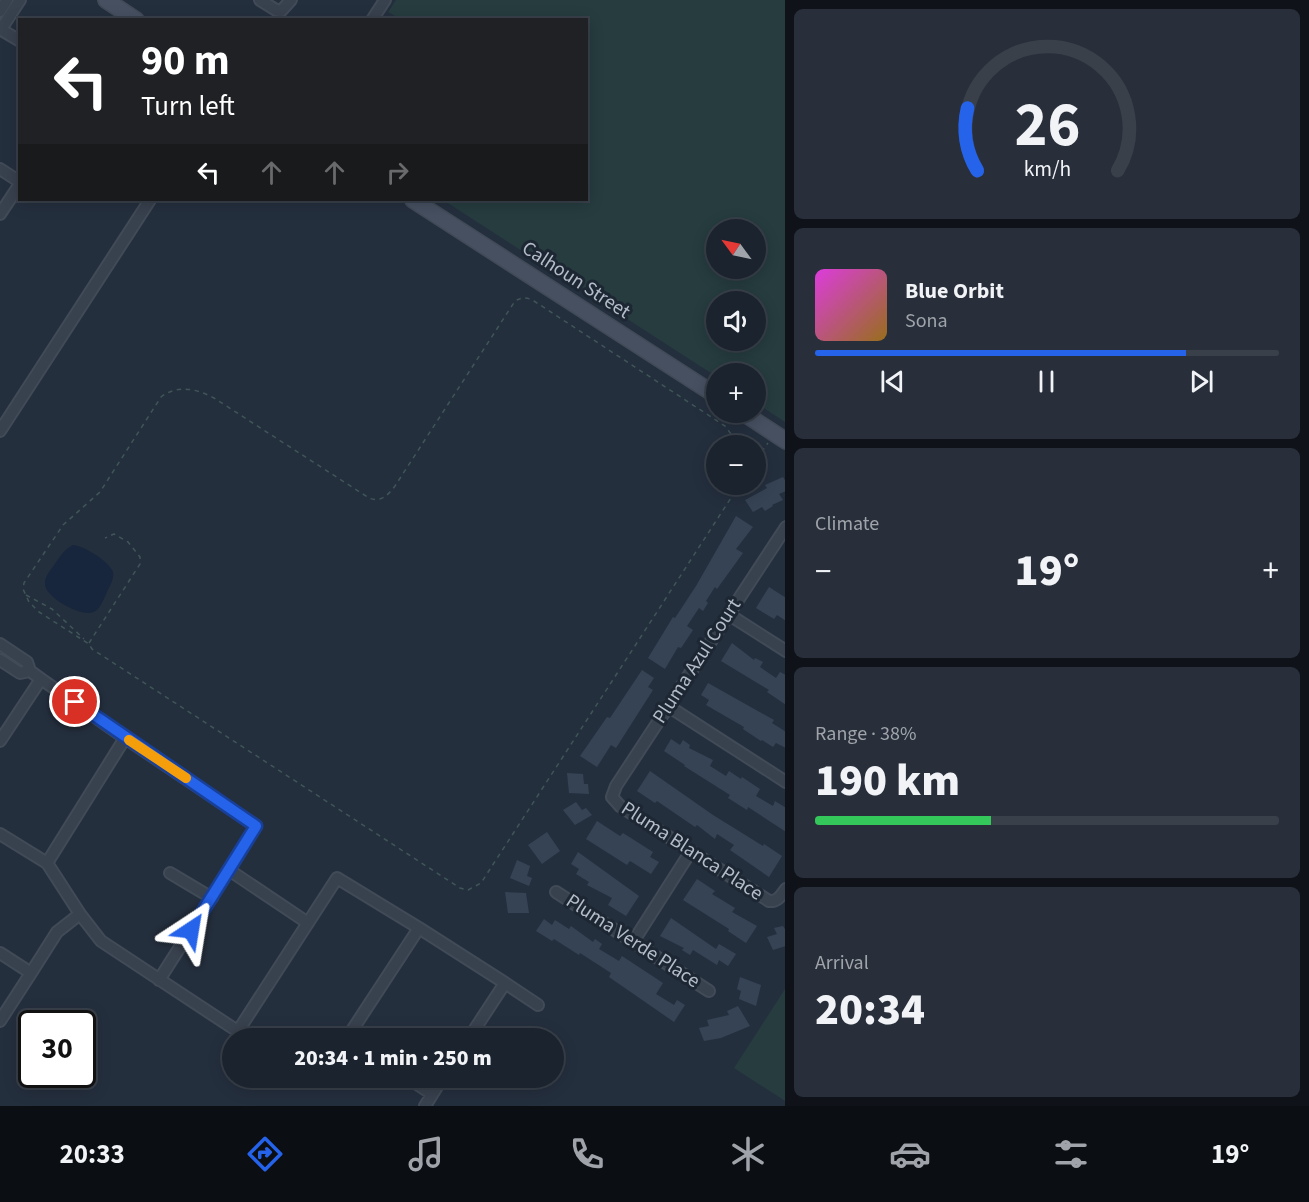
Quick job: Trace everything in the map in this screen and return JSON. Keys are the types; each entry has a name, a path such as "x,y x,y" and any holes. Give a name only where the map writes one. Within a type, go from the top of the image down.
{"street":[{"path":"0,11 7,0"},
{"path":"18,40 0,29 20,0"},
{"path":"106,0 133,18"},
{"path":"260,0 276,10 281,10 291,0"},
{"path":"373,18 385,0"},
{"path":"0,169 18,182"},
{"path":"0,214 18,186"},
{"path":"0,431 149,201"},
{"name":"Calhoun Street","path":"415,201 706,389"},
{"path":"759,423 785,440"},
{"name":"Pluma Azul Court","path":"612,797 612,792 785,528"},
{"path":"728,614 785,650"},
{"path":"0,644 27,662 30,671 41,679 256,826 159,980"},
{"path":"12,652 2,662 20,673 30,671"},
{"path":"0,741 41,679"},
{"path":"668,706 785,781"},
{"path":"47,863 125,738"},
{"name":"Pluma Blanca Place","path":"612,797 620,806 763,897 774,901 785,890"},
{"path":"0,834 47,863 80,914 101,941 232,1028"},
{"path":"633,942 691,851"},
{"path":"229,870 308,923"},
{"path":"171,873 212,898"},
{"path":"241,1028 338,878 538,1005"},
{"name":"Pluma Verde Place","path":"556,892 709,991"},
{"path":"0,1021 57,932 80,914"},
{"path":"354,1028 419,928"},
{"path":"0,953 31,973"},
{"path":"475,1028 504,983"},
{"path":"423,1088 432,1094"},
{"path":"424,1106 436,1088"}],"path":[{"path":"89,644 39,612 29,602 23,589 26,578 63,525 100,492 161,397 174,390 195,390 214,398 369,498 377,500 385,497 395,486 515,301 528,298 725,426 732,435"},
{"path":"26,594 52,609 92,649 460,888 468,890 481,883 733,495"},
{"path":"89,644 140,564 141,557 128,542 118,535 105,538"}],"green space":[{"path":"396,0 785,0 785,422 766,410 766,363 706,363 706,370 445,201 588,201 588,18 398,18 388,12"},
{"path":"785,989 785,1101 734,1068"}],"water":[{"path":"73,545 96,555 113,572 112,581 103,602 92,613 84,613 59,602 45,585 49,572 65,551"}],"building":[{"path":"783,477 785,491 779,494 783,500 765,511 762,507 753,512 745,500 754,495 766,495 766,485"},
{"path":"736,516 753,527 736,549 743,553 717,589 715,587 703,611 699,608 687,626 693,630 681,648 678,647 665,669 648,658 673,617 675,618 696,586"},
{"path":"769,587 785,597 785,620 777,615 774,619 756,608"},
{"path":"732,643 754,660 755,658 763,662 760,667 776,678 780,672 785,674 785,704 767,692 769,690 721,661"},
{"path":"642,670 654,678 648,687 653,690 616,748 611,745 597,767 580,756 607,717 610,718"},
{"path":"708,683 774,720 772,723 785,731 785,748 776,743 773,747 761,741 743,729 744,727 706,705 709,700 701,695"},
{"path":"671,739 680,745 683,740 690,745 689,748 713,760 710,766 726,776 729,771 741,779 742,777 760,789 756,796 773,806 775,801 785,807 785,831 748,807 747,810 728,798 730,795 664,751"},
{"path":"650,771 713,815 782,856 769,877 730,850 734,845 717,834 715,839 697,825 695,827 657,801 655,803 637,791"},
{"path":"567,773 583,774 584,784 588,784 589,794 569,793"},
{"path":"576,802 582,810 586,808 592,815 575,825 563,810"},
{"path":"597,821 620,836 623,833 653,852 650,857 659,862 651,874 630,861 627,865 586,839"},
{"path":"547,832 560,851 542,864 528,845"},
{"path":"578,852 639,896 626,916 608,905 612,898 587,885 589,882 576,874 579,869 571,864"},
{"path":"517,860 530,866 527,876 532,878 529,886 510,878"},
{"path":"697,879 715,891 712,894 735,908 732,912 757,926 746,943 728,931 729,929 683,900"},
{"path":"505,892 526,893 529,913 508,913"},
{"path":"671,918 716,949 719,944 736,954 728,966 719,960 717,965 693,950 690,955 682,950 684,948 660,936"},
{"path":"544,919 552,925 555,920 569,929 571,926 593,942 595,939 602,944 599,949 619,961 622,956 663,983 656,994 674,1005 677,1000 685,1005 674,1022 609,977 611,973 580,953 579,955 536,931"},
{"path":"783,926 785,946 773,950 767,937 777,934 774,928"},
{"path":"740,977 761,985 756,1006 739,999 741,991 737,989"},
{"path":"738,1006 750,1026 721,1038 704,1041 699,1028 709,1026 707,1020 729,1015 727,1011"}],"slow traffic":[{"path":"129,740 186,778"}],"route":[{"path":"75,702 256,826 191,930"}]}
